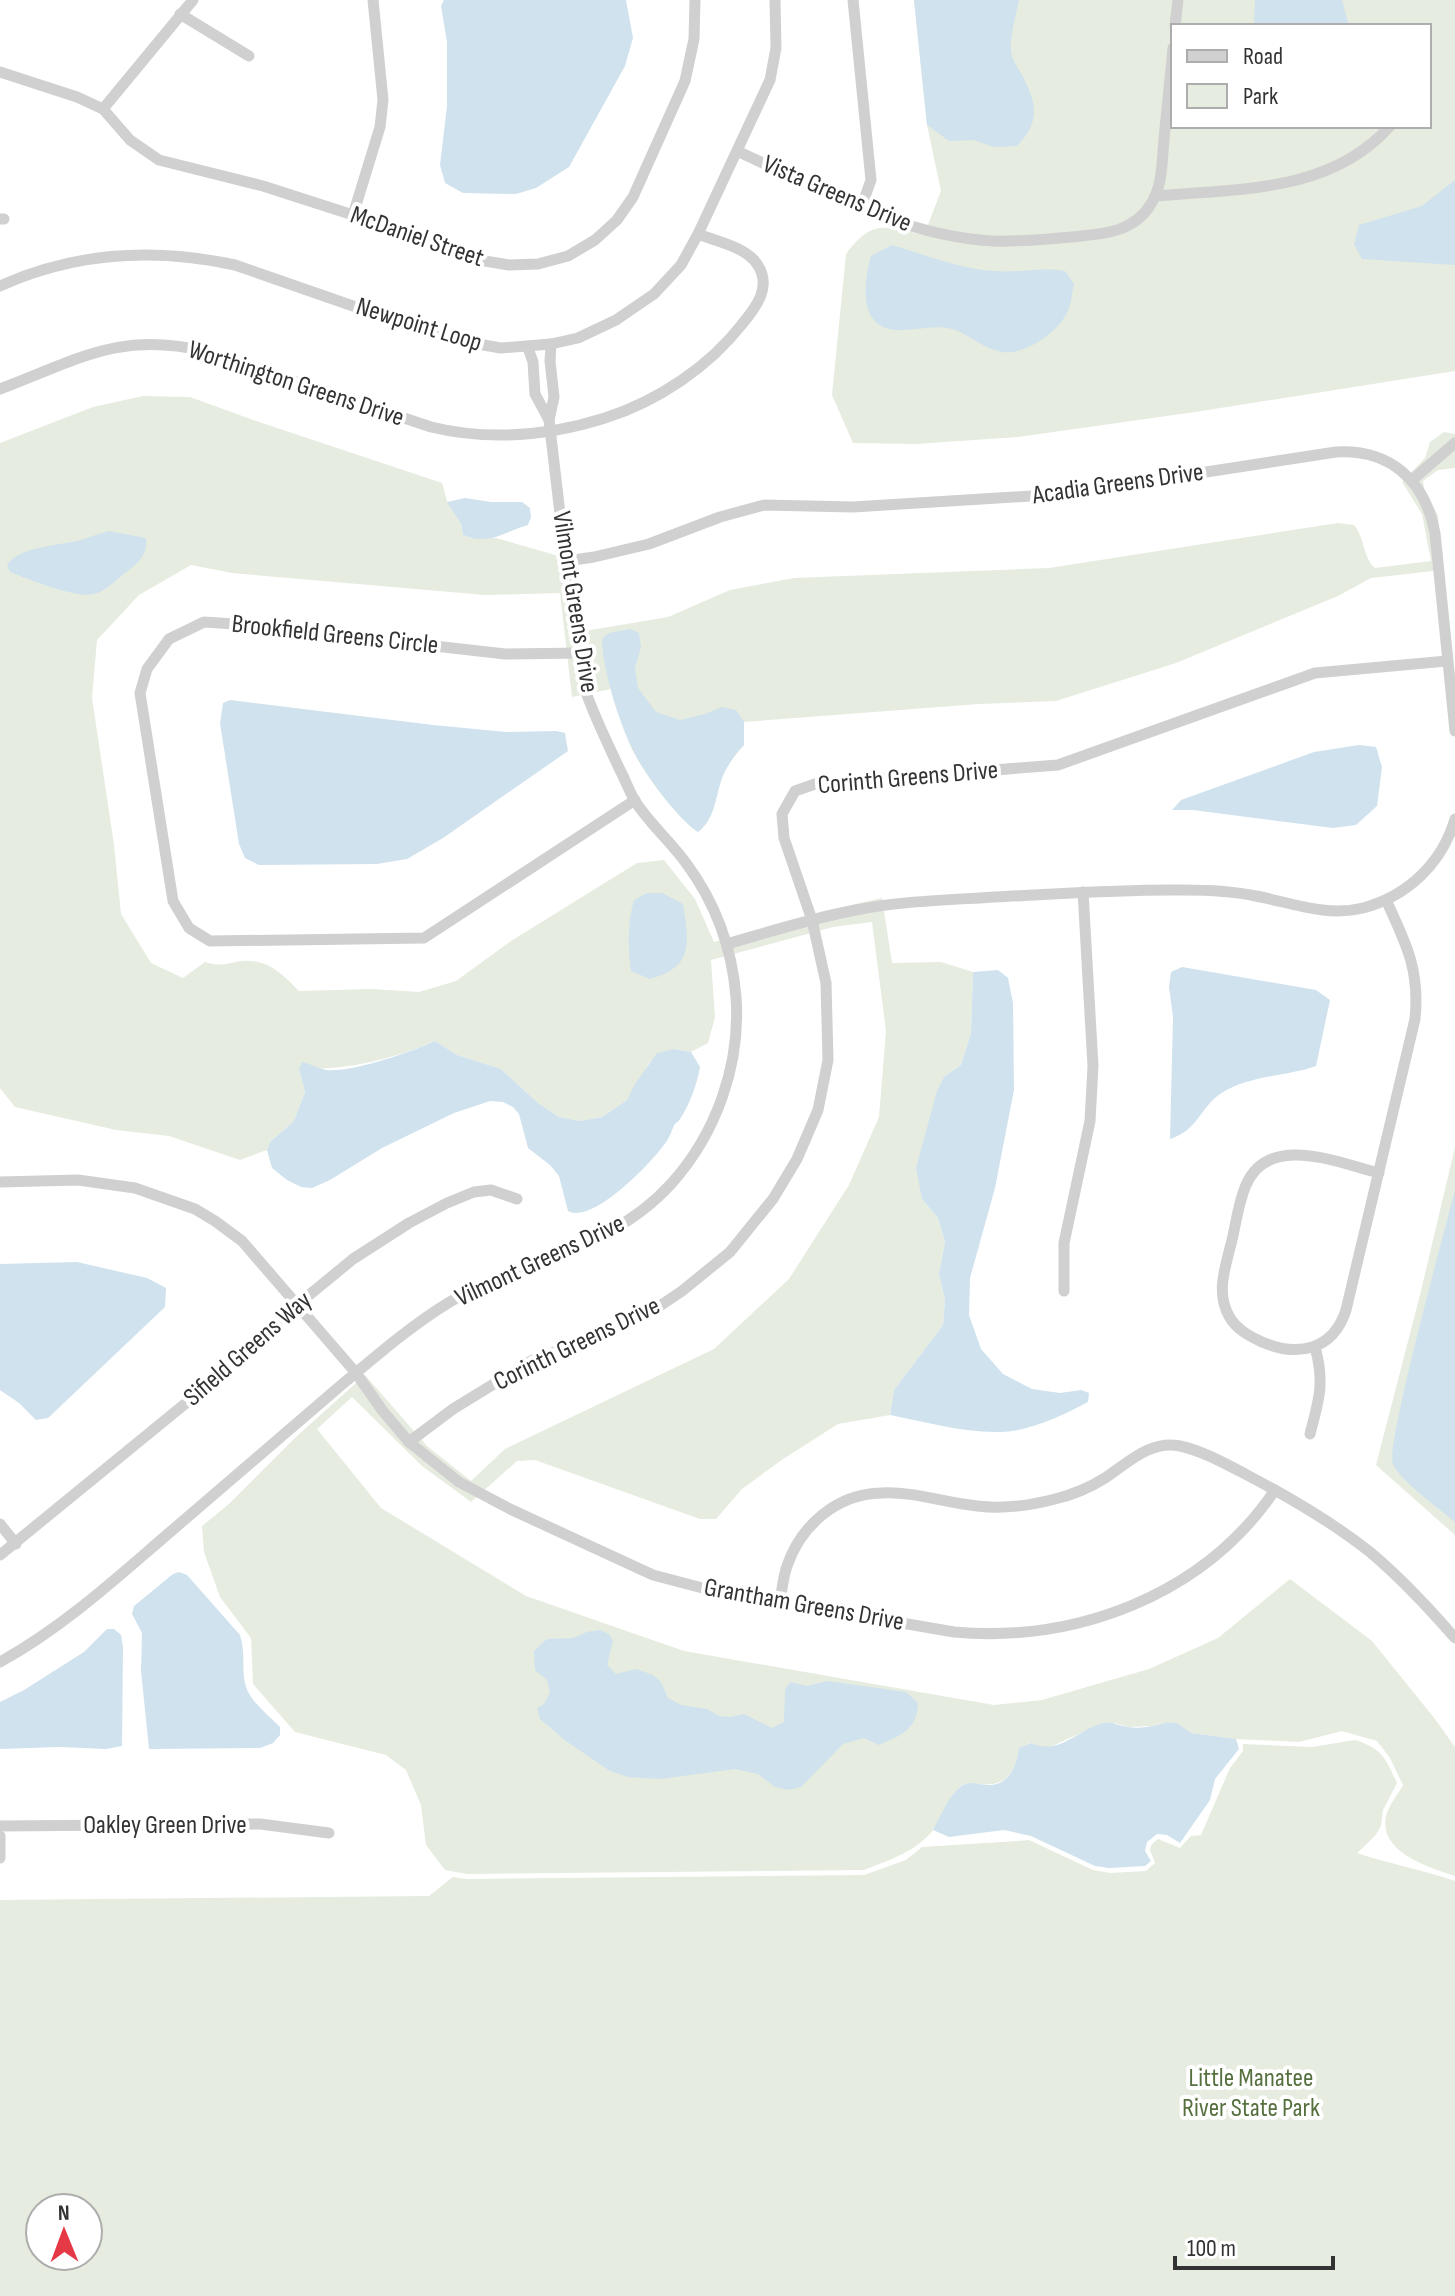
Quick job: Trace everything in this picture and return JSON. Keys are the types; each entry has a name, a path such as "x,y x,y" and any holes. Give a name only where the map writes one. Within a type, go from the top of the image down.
{"street":[{"path":"103,109 193,0"},
{"path":"353,215 380,127 383,100 373,0"},
{"name":"McDaniel Street","path":"0,72 77,97 103,109 130,140 159,160 263,186 479,260 501,264 538,264 568,256 585,247 608,230 633,197 681,94 694,39 695,0"},
{"name":"Newpoint Loop","path":"0,286 45,268 86,259 126,255 202,258 235,265 448,339 501,348 528,348 578,338 616,320 654,294 681,265 772,72 776,48 775,0"},
{"path":"853,0 871,180 861,208"},
{"path":"1175,24 1178,0"},
{"path":"180,14 249,56"},
{"path":"1171,67 1155,196 1292,182 1353,157 1388,128"},
{"name":"Vista Greens Drive","path":"737,151 889,220 947,235 993,241 1115,232 1131,225 1146,212 1155,196"},
{"name":"Worthington Greens Drive","path":"0,389 97,351 137,344 169,345 204,351 450,432 497,436 615,414 665,390 715,355 754,310 762,296 763,279 757,263 741,251 698,234"},
{"path":"550,426 554,397 551,344"},
{"path":"528,348 533,362 535,394 550,426"},
{"name":"Vilmont Greens Drive","path":"0,1662 91,1600 418,1323 450,1302 493,1281 569,1252 618,1228 640,1213 677,1177 707,1132 719,1107 730,1074 736,1037 733,971 727,944 710,901 694,874 635,800 599,726 586,691 573,624 550,426"},
{"path":"1412,480 1455,443"},
{"name":"Acadia Greens Drive","path":"567,561 649,544 720,517 764,505 853,507 1063,494 1347,451 1382,459 1412,480 1432,519 1455,731"},
{"name":"Brookfield Greens Circle","path":"581,653 505,654 204,622 169,639 147,669 140,693 173,901 189,928 210,941 424,938 635,800"},
{"name":"Corinth Greens Drive","path":"409,1442 453,1409 531,1361 642,1318 682,1291 730,1252 773,1199 797,1159 818,1110 828,1060 826,983 812,920 784,838 782,814 795,791 815,784 1058,765 1315,673 1447,661"},
{"path":"727,944 812,920 891,904 1083,892 1223,891 1333,911 1366,907 1386,900 1411,885 1433,864 1455,819"},
{"path":"1064,1291 1064,1243 1090,1121 1093,1066 1083,892"},
{"path":"1379,1173 1310,1155 1290,1154 1265,1162 1253,1173 1245,1186 1221,1290 1227,1313 1243,1332 1274,1347 1297,1351 1315,1347 1333,1333 1344,1316 1379,1173 1415,1019 1415,972 1386,900"},
{"name":"Grantham Greens Drive","path":"0,1182 78,1180 135,1188 195,1209 242,1241 356,1373 409,1442 459,1482 653,1575 710,1590 954,1632 1027,1633 1094,1620 1149,1598 1199,1568 1244,1528 1275,1490"},
{"name":"Sifield Greens Way","path":"0,1555 202,1390 297,1305 372,1246 447,1203 483,1190 501,1192 517,1199"},
{"path":"1310,1434 1321,1389 1320,1365 1315,1347"},
{"path":"780,1602 787,1565 796,1544 809,1527 835,1506 868,1494 891,1493 987,1507 1033,1504 1075,1493 1104,1479 1147,1450 1171,1445 1198,1452 1275,1490 1335,1527 1370,1552 1419,1597 1455,1638"},
{"path":"0,1524 16,1544"},
{"name":"Oakley Green Drive","path":"0,1826 260,1824 329,1833"},
{"path":"0,1836 0,1858"}],"green space":[{"path":"914,0 1455,0 1455,371 1018,437 915,444 853,443 832,395 846,254 864,235 880,228 924,235 941,191 927,125"},
{"path":"143,396 190,397 442,483 463,535 496,538 555,555 575,555 585,631 668,617 730,590 794,578 1049,568 1338,523 1354,525 1375,568 1431,561 1422,514 1402,482 1425,458 1430,442 1444,432 1455,434 1455,468 1438,470 1423,481 1438,516 1442,570 1371,578 1338,596 1176,663 1056,701 744,722 744,745 726,769 711,814 698,832 671,806 637,759 611,689 572,697 560,593 485,595 232,573 191,565 139,595 97,640 92,698 121,914 151,963 183,978 205,962 219,965 250,961 271,967 299,991 372,989 419,992 456,981 511,941 637,863 664,860 695,899 714,942 882,898 892,963 941,962 973,972 971,1033 961,1065 944,1077 922,1199 938,1218 945,1242 939,1274 945,1300 943,1325 894,1390 890,1415 838,1424 742,1489 716,1519 700,1519 535,1460 517,1461 471,1502 422,1466 352,1397 317,1429 381,1508 526,1596 684,1651 994,1705 1042,1700 1149,1669 1218,1638 1290,1579 1372,1641 1455,1747 1455,1876 1418,1862 1396,1847 1385,1826 1388,1810 1403,1785 1390,1758 1377,1741 1342,1731 1299,1742 1190,1733 1177,1723 1167,1722 1128,1727 1103,1723 1050,1747 1030,1743 1019,1749 1012,1771 1003,1781 963,1785 937,1824 919,1844 864,1870 467,1874 445,1870 426,1845 421,1805 406,1770 386,1755 295,1732 253,1684 251,1638 220,1597 204,1552 202,1526 365,1375 427,1446 471,1481 505,1449 714,1349 789,1279 849,1185 879,1117 886,1031 872,922 833,927 711,960 715,1017 708,1043 691,1052 674,1049 650,1062 627,1100 602,1117 580,1121 559,1117 538,1103 501,1069 457,1055 435,1041 402,1054 368,1062 334,1068 299,1069 305,1092 294,1121 270,1142 267,1150 240,1160 169,1136 116,1130 15,1107 0,1088 0,443 93,407"},
{"path":"1455,1147 1455,1535 1376,1465"},
{"name":"Little Manatee River State Park","path":"1355,1740 1372,1747 1382,1756 1397,1783 1383,1810 1381,1826 1357,1853 1455,1881 1455,2296 0,2296 0,1900 429,1896 453,1877 864,1875 906,1860 922,1847 1029,1840 1093,1870 1110,1873 1146,1871 1155,1863 1150,1850 1158,1839 1180,1848 1191,1836 1201,1835 1230,1768 1243,1751 1243,1744 1312,1747"}],"water":[{"path":"444,0 626,0 633,38 625,66 569,167 536,188 516,194 463,193 445,183 440,165 447,106 447,42 441,6"},
{"path":"914,0 1019,0 1011,50 1030,93 1034,111 1030,128 1017,146 994,147 973,140 949,141 927,125"},
{"path":"1255,0 1342,0 1348,24 1254,24"},
{"path":"1455,180 1455,265 1362,259 1354,244 1359,225 1422,206"},
{"path":"892,245 983,270 1065,271 1074,284 1069,308 1059,325 1042,340 1011,352 995,350 958,331 945,328 896,330 883,327 869,312 866,278 871,256"},
{"path":"465,498 522,502 530,508 531,517 528,525 497,537 473,538 463,535 461,524 447,502"},
{"path":"109,531 146,538 145,549 134,566 107,588 94,594 76,594 52,588 10,572 7,565 22,553"},
{"path":"630,629 639,633 641,647 635,668 638,688 656,712 680,720 722,707 736,710 744,722 744,745 726,769 711,814 698,832 671,806 644,769 617,709 608,680 602,639 609,633"},
{"path":"230,700 506,732 556,731 565,733 568,751 443,838 407,859 377,864 259,865 245,858 239,844 220,723 223,703"},
{"path":"1359,745 1376,747 1382,767 1377,806 1356,825 1333,828 1172,810 1181,800 1314,752"},
{"path":"647,893 662,893 683,904 687,930 685,952 675,968 650,979 631,971 629,944 634,900"},
{"path":"1182,967 1316,990 1330,1000 1316,1066 1231,1088 1213,1100 1187,1130 1170,1139 1173,1017 1169,987 1171,972"},
{"path":"998,970 1008,978 1013,1003 1014,1090 995,1188 970,1278 969,1315 981,1349 1003,1374 1032,1389 1060,1393 1081,1390 1089,1393 1088,1402 1034,1426 986,1432 890,1415 894,1390 943,1325 945,1300 939,1274 945,1242 938,1218 922,1199 916,1168 937,1091 944,1077 961,1065 971,1033 973,972"},
{"path":"435,1041 457,1055 501,1069 538,1103 559,1117 580,1121 602,1117 627,1100 657,1053 674,1049 691,1052 700,1067 687,1107 661,1149 637,1175 607,1200 579,1213 568,1211 559,1176 528,1148 519,1114 503,1102 490,1101 454,1113 382,1148 312,1188 301,1187 287,1180 272,1168 267,1150 270,1142 294,1121 305,1092 299,1069 302,1062 326,1070 350,1068 397,1056"},
{"path":"1455,1190 1455,1522 1397,1471 1393,1464 1393,1449 1407,1379"},
{"path":"77,1262 147,1278 166,1288 165,1307 48,1418 36,1420 0,1390 0,1264"},
{"path":"179,1572 187,1575 240,1635 248,1693 280,1727 280,1735 273,1743 260,1748 149,1749 141,1671 142,1633 132,1614 134,1606"},
{"path":"107,1629 114,1629 121,1635 123,1647 122,1746 106,1749 0,1749 0,1702 84,1652"},
{"path":"600,1630 609,1634 613,1641 607,1665 616,1674 636,1669 653,1675 661,1682 668,1698 681,1705 707,1709 719,1716 744,1714 772,1728 784,1722 785,1690 790,1682 807,1686 827,1681 906,1692 918,1703 915,1720 906,1730 879,1745 864,1738 843,1744 801,1787 789,1790 775,1787 758,1774 735,1769 660,1779 628,1777 610,1771 566,1741 540,1719 537,1708 544,1704 550,1692 547,1680 535,1670 534,1651 547,1639 573,1638"},
{"path":"1103,1723 1138,1728 1177,1723 1191,1733 1236,1739 1239,1749 1215,1779 1210,1800 1180,1843 1167,1835 1157,1834 1147,1842 1145,1851 1151,1861 1145,1866 1095,1866 1031,1836 1004,1830 949,1837 933,1830 948,1801 960,1787 971,1783 998,1784 1008,1777 1019,1748 1031,1743 1041,1746 1059,1744"}]}
